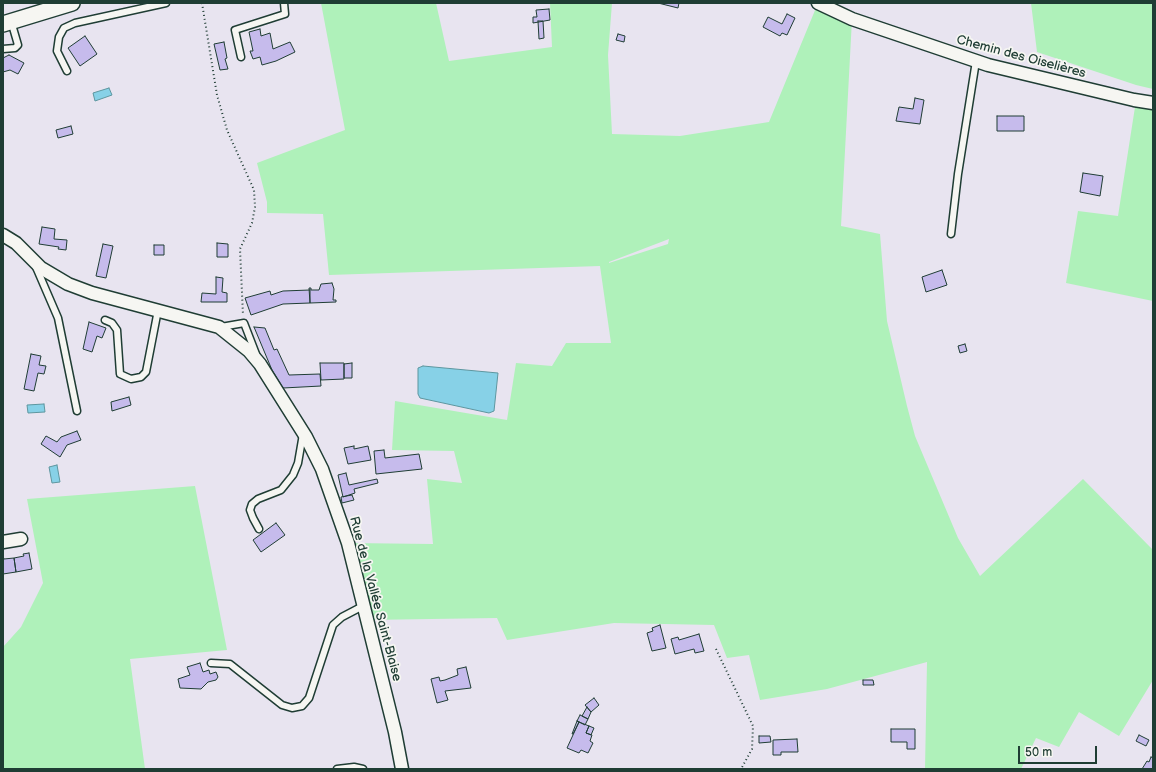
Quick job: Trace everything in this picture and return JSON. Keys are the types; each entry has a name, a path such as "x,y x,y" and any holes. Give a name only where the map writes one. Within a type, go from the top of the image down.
{"street":[{"path":"7,22 72,3"},
{"name":"Chemin des Oiselières","path":"818,3 852,19 976,61 1134,100 1153,102"},
{"name":"Rue de la Vallée Saint-Blaise","path":"3,235 16,243 50,274 68,284 92,293 219,327 249,351 260,364 303,433 322,469 348,543 395,732 402,769"},
{"path":"3,542 21,539"}],"lane":[{"path":"67,71 57,51 59,38 64,28 75,23 166,3"},
{"path":"241,57 234,30 285,14 284,3"},
{"path":"3,49 15,48 18,45 7,22"},
{"path":"951,234 958,174 976,61"},
{"path":"30,257 47,289 58,318 77,411"},
{"path":"104,320 112,323 117,330 120,374 130,379 141,377 146,372 158,310"},
{"path":"219,327 244,323 260,364"},
{"path":"259,529 250,510 252,504 258,499 281,490 293,475 298,463 303,433"},
{"path":"211,663 230,664 282,705 292,708 302,706 309,698 333,625 342,617 363,606"},
{"path":"337,769 354,767 363,769"}],"path":[{"path":"202,3 217,96 225,124 254,190 255,207 252,223 240,249 244,323"},
{"path":"716,649 753,726 752,748 741,769"}],"green space":[{"path":"321,3 436,3 449,61 552,47 550,3 612,3 608,55 612,134 680,136 769,122 818,3 852,19 841,226 880,234 887,321 907,406 915,436 958,538 980,576 1083,479 1153,550 1153,680 1119,736 1079,712 1059,747 1036,738 1021,769 925,769 927,662 827,689 760,700 749,655 727,658 714,625 614,623 507,640 497,618 366,620 348,543 433,544 427,479 462,483 454,451 392,450 395,401 507,420 516,363 552,366 566,343 611,343 600,266 329,275 323,214 267,213 267,202 257,163 345,130","holes":["669,239 668,244 609,263"]},
{"path":"1031,3 1153,3 1153,89 1136,85 1037,52"},
{"path":"1135,107 1153,110 1153,301 1066,283 1078,211 1118,216"},
{"path":"195,486 227,650 130,659 145,769 3,769 3,647 21,627 43,583 27,499"}],"water":[{"path":"109,88 112,95 95,101 93,93"},
{"path":"423,366 498,373 494,411 489,413 420,398 418,394 418,368"},
{"path":"44,404 45,412 28,413 27,405"},
{"path":"57,465 60,482 52,483 49,467"}],"building":[{"path":"658,3 679,3 678,8"},
{"path":"549,9 550,20 533,23 533,17 537,17 536,10"},
{"path":"787,14 795,18 787,35 782,33 780,36 763,27 768,17 782,24"},
{"path":"538,21 543,21 544,38 539,39"},
{"path":"260,29 261,36 270,33 273,49 290,42 295,52 276,61 262,65 260,57 253,59 250,51 253,51 249,32"},
{"path":"618,34 625,36 624,42 616,40"},
{"path":"85,36 97,54 80,66 68,48"},
{"path":"224,42 227,58 225,59 228,69 220,70 214,44"},
{"path":"9,55 24,63 18,74 10,70 3,72 3,58"},
{"path":"915,98 924,100 920,124 896,121 899,107 913,109"},
{"path":"997,116 1024,116 1024,131 997,131"},
{"path":"71,126 73,134 58,138 56,130"},
{"path":"1083,173 1103,176 1100,196 1080,192"},
{"path":"42,227 55,229 54,239 67,240 66,250 58,249 59,247 39,244"},
{"path":"217,243 228,244 228,257 217,257"},
{"path":"103,244 113,246 106,278 96,276"},
{"path":"154,245 164,245 164,255 154,255"},
{"path":"942,270 947,285 926,292 922,277"},
{"path":"216,277 223,278 222,292 227,293 227,302 201,302 202,293 216,294"},
{"path":"332,283 334,289 333,300 336,300 336,302 310,303 309,288 311,288 311,290 319,290 321,284"},
{"path":"310,290 310,303 283,304 251,315 245,298 270,291 271,295 283,291"},
{"path":"89,322 106,328 102,338 97,336 92,352 83,349"},
{"path":"254,327 265,328 274,350 277,349 289,375 320,374 321,386 283,388 272,370"},
{"path":"965,344 967,351 960,353 958,346"},
{"path":"31,354 41,356 39,365 46,366 44,374 38,373 34,391 24,389"},
{"path":"320,363 344,363 344,379 321,380"},
{"path":"352,363 352,378 344,378 344,364"},
{"path":"129,397 131,405 112,411 111,402"},
{"path":"77,431 81,440 67,445 60,457 41,444 46,436 57,442 61,437"},
{"path":"354,446 354,449 368,446 371,460 348,464 344,448"},
{"path":"384,450 385,458 419,454 422,469 376,474 374,451"},
{"path":"346,473 349,485 377,479 378,483 354,489 355,493 343,497 338,475"},
{"path":"352,495 354,500 342,503 341,497"},
{"path":"276,523 285,535 261,552 253,540"},
{"path":"29,553 32,569 16,572 14,558 24,556 23,554"},
{"path":"3,557 4,559 14,558 16,572 3,574"},
{"path":"660,625 666,648 652,651 647,633 653,631 652,628"},
{"path":"699,634 704,651 695,653 694,649 675,654 671,639 678,637 679,640"},
{"path":"200,663 203,672 209,670 210,674 216,672 218,677 216,680 208,682 201,689 180,688 178,679 190,675 187,667"},
{"path":"466,667 471,688 445,691 448,700 437,703 431,679 439,677 440,681 445,680 458,675 457,669"},
{"path":"863,680 873,680 874,685 863,685"},
{"path":"594,698 599,705 591,712 585,705"},
{"path":"587,707 591,712 588,719 582,716"},
{"path":"580,715 588,719 585,725 577,721"},
{"path":"577,721 579,722 572,734"},
{"path":"579,722 589,726 586,733 592,735 590,741 593,743 588,753 581,750 579,753 567,748"},
{"path":"589,726 594,728 591,735 586,733"},
{"path":"891,729 915,729 915,749 907,749 907,742 891,742"},
{"path":"1139,735 1149,740 1146,746 1136,741"},
{"path":"759,736 770,736 771,742 759,743"},
{"path":"797,739 798,752 781,752 781,755 773,755 773,740"},
{"path":"1151,757 1153,758 1153,769 1142,769 1147,761 1149,762"}]}
